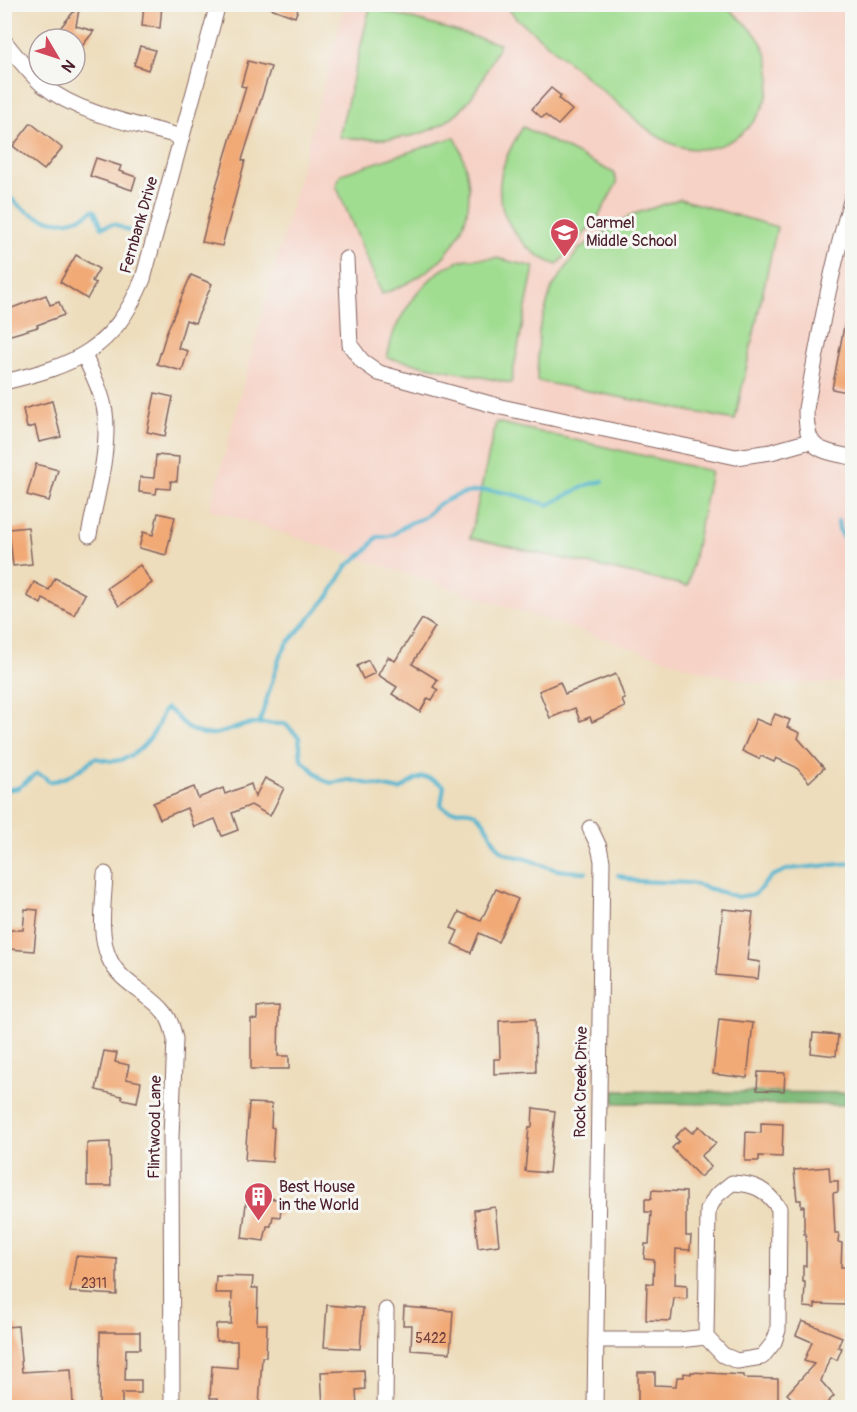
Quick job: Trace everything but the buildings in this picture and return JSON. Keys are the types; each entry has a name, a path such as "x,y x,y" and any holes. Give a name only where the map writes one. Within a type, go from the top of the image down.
{"street":[{"name":"Fernbank Drive","path":"4,382 55,369 84,355 115,328 134,300 143,279 218,4"},
{"path":"4,41 45,86 79,107 181,137"},
{"path":"852,198 838,244 806,409 806,428 810,441 818,448 828,452 852,457"},
{"path":"346,259 350,345 362,361 379,373 501,407 736,457 771,452 810,441"},
{"path":"84,355 99,390 106,430 88,535"},
{"name":"Rock Creek Drive","path":"590,828 599,847 602,861 595,1407"},
{"name":"Flintwood Lane","path":"105,874 104,933 109,958 123,979 165,1012 172,1025 175,1040 171,1137 172,1407"},
{"path":"732,1183 746,1183 767,1192 779,1208 778,1330 774,1342 762,1357 737,1361 723,1355 706,1337 708,1210 716,1196 732,1183"},
{"path":"385,1407 386,1310"},
{"path":"596,1340 680,1340 706,1337"}],"shaded area":[{"name":"Carmel Middle School","path":"345,5 852,5 852,677 837,683 762,684 705,672 210,509"}],"green space":[{"path":"505,5 724,5 752,30 764,48 770,68 769,88 763,106 753,123 739,136 721,145 702,149 671,144 644,126 516,18"},
{"path":"370,7 500,44 475,91 452,117 423,133 407,137 373,139 339,137"},
{"path":"523,127 614,173 617,183 597,219 557,265 531,250 519,238 503,210 500,183 503,169 507,155"},
{"path":"455,137 465,164 469,190 467,213 459,234 447,253 430,269 408,283 382,294 336,185 341,174"},
{"path":"680,199 777,227 735,420 537,381 539,330 552,288 579,249 631,215"},
{"path":"496,258 534,267 511,383 387,358 393,334 402,316 425,284 456,262"},
{"path":"496,422 711,471 688,586 470,538"},
{"path":"614,1091 852,1093 852,1105 614,1103"}],"waterway":[{"path":"4,192 27,211 45,219 75,220 93,210 102,227 114,224 134,233"},
{"path":"259,724 279,659 287,644 329,596 347,566 366,551 377,537 393,535 412,522 423,518 441,503 469,492 507,493 548,505 587,485 603,481"},
{"path":"838,521 839,529 852,551"},
{"path":"4,790 18,788 37,773 48,781 60,780 73,774 95,758 114,761 128,757 140,749 150,737 166,708 188,728 206,734 219,733 251,724 285,724 299,737 301,759 323,780 331,783 350,780 400,790 421,777 431,778 444,786 441,805 445,809 471,811 479,816 504,853 558,870 586,872"},
{"path":"618,875 635,881 690,883 738,897 755,894 772,876 789,869 852,863"}],"place":[{"name":"Carmel Middle School","path":"565,258"},
{"name":"Best House in the World","path":"258,1222"}]}
